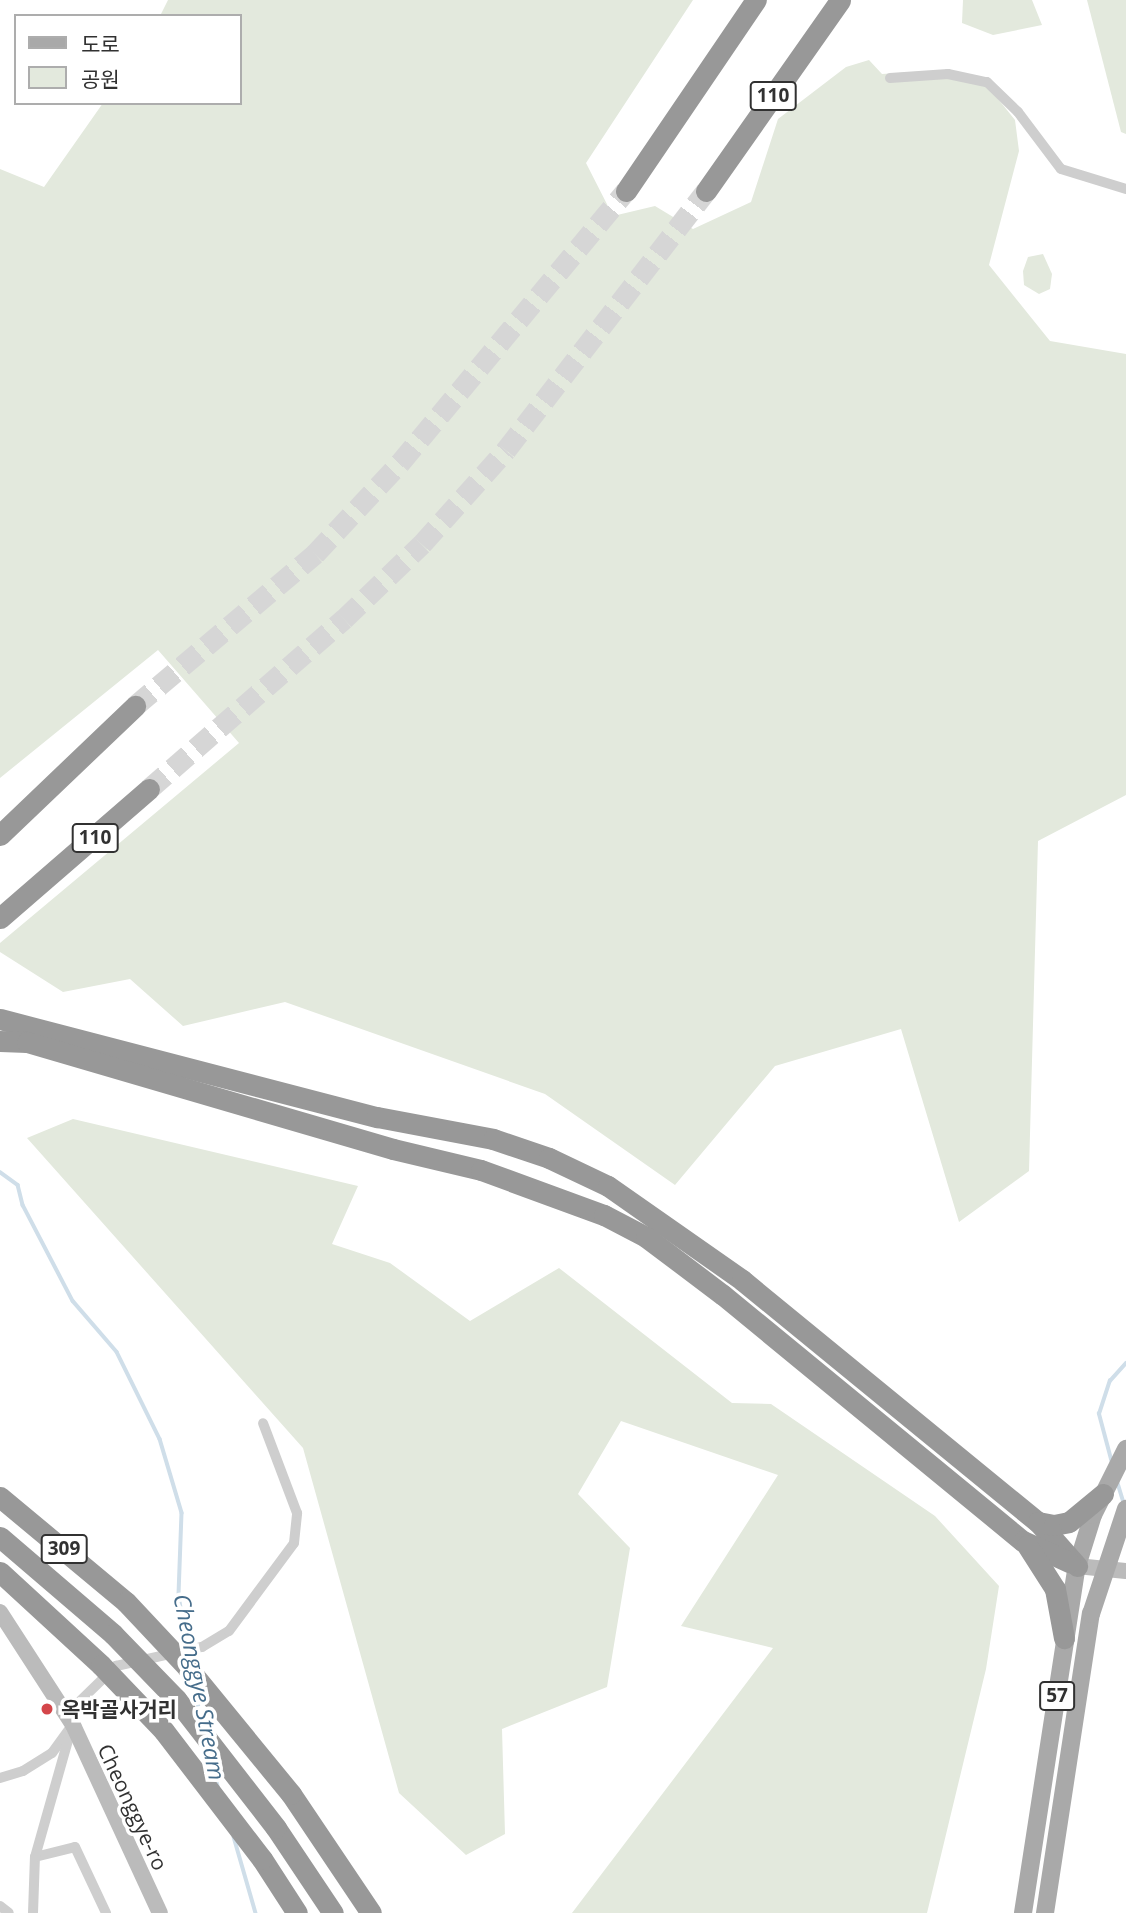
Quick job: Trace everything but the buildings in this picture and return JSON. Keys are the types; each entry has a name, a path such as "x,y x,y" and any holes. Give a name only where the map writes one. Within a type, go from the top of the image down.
{"highway":[{"path":"626,191 756,0"},
{"name":"110","path":"706,191 840,0"},
{"path":"0,835 135,706"},
{"name":"110","path":"0,918 41,886 149,789"},
{"path":"9,1020 377,1117 492,1139 549,1158 608,1186 742,1280 1038,1522 1077,1566"},
{"path":"0,1041 27,1042 393,1149 481,1170 604,1215 646,1237 723,1295 1023,1541 1077,1566"},
{"path":"1038,1522 1054,1525 1069,1521 1105,1489"},
{"name":"309","path":"0,1497 126,1602 187,1667 291,1794 370,1911"},
{"name":"309","path":"0,1537 113,1634 176,1699 276,1828 333,1913"},
{"path":"1023,1541 1055,1589 1064,1638"},
{"path":"0,1572 108,1665 164,1731 262,1859 297,1913"}],"main road":[{"name":"57","path":"1023,1913 1077,1566 1105,1489 1126,1449"},
{"name":"57","path":"1045,1913 1091,1614 1102,1572 1125,1512"}],"street":[{"path":"890,78 948,74 987,82 1018,112 1061,169 1126,189"},
{"path":"33,1913 36,1857 79,1702 108,1665 202,1647 229,1631 294,1543 297,1513 263,1423"},
{"path":"1077,1566 1102,1572 1126,1571"},
{"name":"Cheonggye-ro","path":"0,1612 73,1725 160,1913"},
{"path":"0,1779 23,1771 52,1753 73,1725"},
{"path":"36,1857 75,1847 106,1913"},
{"path":"0,1906 9,1913"}],"green space":[{"path":"168,0 693,0 586,163 613,216 655,206 693,229 751,202 778,119 846,67 869,60 882,74 944,70 982,79 1015,120 1019,151 989,265 1050,341 1126,354 1126,795 1038,841 1029,1171 959,1222 901,1029 775,1066 675,1185 545,1094 285,1002 183,1026 130,979 63,992 0,952 0,943 239,743 158,650 0,778 0,169 44,187 102,105 242,105 242,14 161,14"},
{"path":"963,0 1032,0 1042,25 993,35 962,23"},
{"path":"1087,0 1126,0 1126,134 1121,132"},
{"path":"1043,254 1052,274 1050,289 1039,294 1024,285 1023,271 1028,257"},
{"path":"73,1119 358,1186 332,1244 390,1263 470,1321 559,1268 732,1403 771,1404 935,1516 999,1586 986,1669 927,1913 572,1913 773,1648 681,1626 778,1475 621,1421 578,1494 630,1548 607,1687 502,1729 505,1834 466,1855 399,1793 303,1448 27,1138"}],"waterway":[{"name":"Cheonggye Stream","path":"0,1172 18,1185 23,1205 73,1301 117,1352 160,1439 182,1513 179,1596 188,1649"},
{"path":"1112,1463 1099,1414 1110,1381 1126,1363"},
{"path":"1117,1480 1124,1503"},
{"name":"Cheonggye Stream","path":"196,1691 201,1718"},
{"name":"Cheonggye Stream","path":"211,1760 218,1786"},
{"name":"Cheonggye Stream","path":"234,1837 256,1913"}],"tunnel":[{"path":"135,706 315,554 400,463 626,191"},
{"path":"149,789 344,619 422,544 506,450 706,191"}],"place":[{"name":"옥박골사거리","path":"47,1709"}]}
